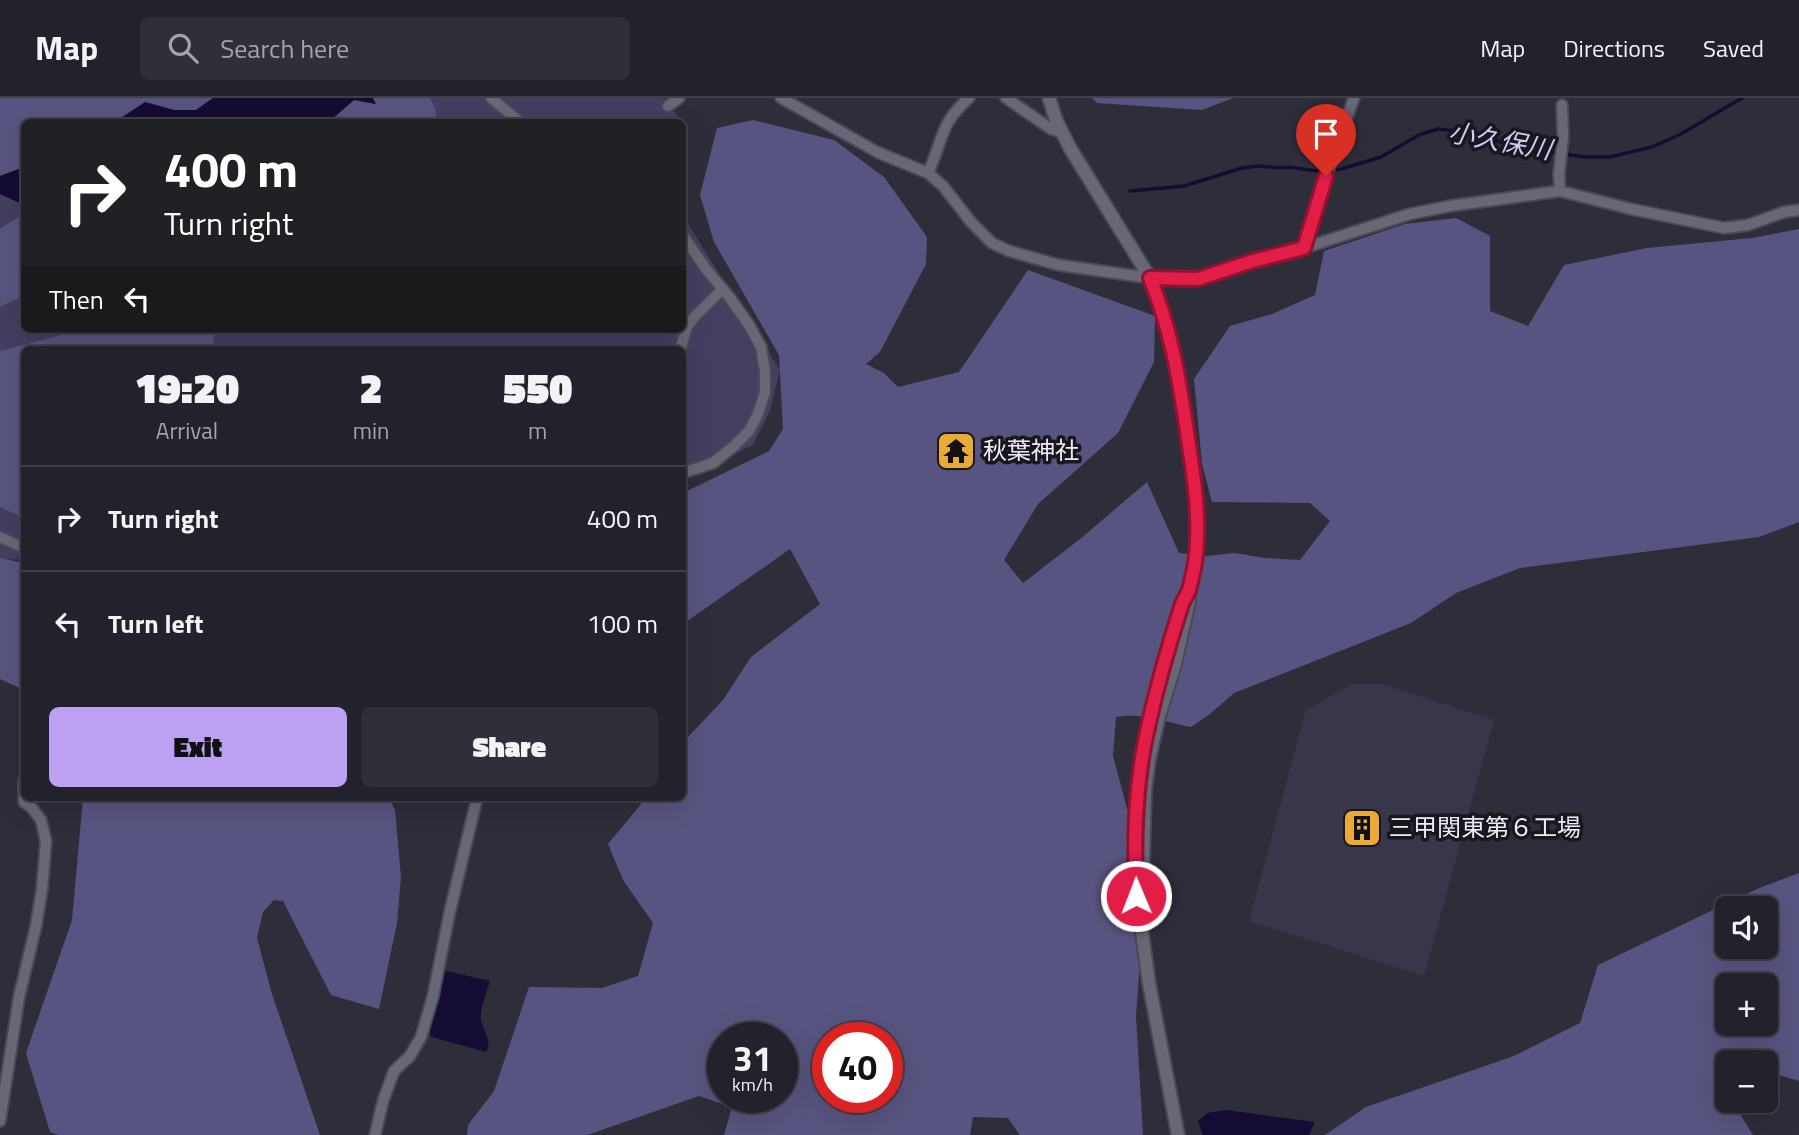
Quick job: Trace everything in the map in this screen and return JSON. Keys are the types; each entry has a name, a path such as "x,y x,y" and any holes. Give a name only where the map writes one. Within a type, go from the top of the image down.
{"street":[{"path":"491,98 516,119"},
{"path":"668,106 678,98"},
{"path":"781,98 879,153 928,173 943,186 971,222 992,243 1009,251 1059,265 1150,278 1198,279 1410,214 1560,191 1724,228 1748,225 1784,212 1799,210"},
{"path":"928,173 947,122 956,109 969,98"},
{"path":"1006,98 1051,129 1062,132"},
{"path":"1049,98 1062,132 1150,278 1168,325 1176,360 1197,503 1197,546 1188,593 1183,600 1148,724 1139,773 1135,870 1147,973 1178,1135"},
{"path":"1304,248 1354,98"},
{"path":"1560,191 1562,105"},
{"path":"686,240 749,325 761,347 765,372 765,392 749,431 713,463 686,472"},
{"path":"686,330 695,316 723,289"},
{"path":"0,537 21,547"},
{"path":"0,1121 19,997 36,926 46,841 41,820 24,801"},
{"path":"375,1135 394,1071 410,1056 421,1037 433,996 476,801"}],"shaded area":[{"path":"0,98 664,98 679,118 21,119 21,333 686,333 686,221 780,370 770,411 753,445 686,477 686,346 21,346 21,559 0,560"},
{"path":"0,98 213,98 196,110 174,110 145,102 120,119 21,119 21,168 0,176"},
{"path":"213,98 373,98 376,104 354,100 332,119 120,119 145,102 174,110 196,110"},
{"path":"373,98 430,98 436,111 435,119 332,119 354,100 375,104"},
{"path":"1092,98 1233,98 1202,110 1097,103"},
{"path":"753,120 834,140 884,177 927,237 926,264 880,352 866,364 884,373 898,387 959,372 1028,270 1155,316 1154,362 1118,433 1038,504 1004,560 1023,583 1147,482 1179,553 1207,556 1235,553 1300,560 1330,521 1310,503 1212,502 1202,464 1194,379 1230,326 1272,314 1315,295 1324,251 1405,224 1456,218 1490,236 1490,311 1528,326 1564,265 1647,248 1752,238 1799,229 1799,522 1759,537 1520,568 1456,593 1411,623 1234,693 1191,727 1144,717 1116,717 1113,756 1146,880 1136,1016 1143,1135 1020,1135 1008,1118 973,1117 970,1135 724,1135 730,1113 798,1113 798,1022 707,1022 707,1099 699,1096 587,1135 467,1135 468,1125 494,1091 529,987 602,988 638,976 653,923 623,880 608,844 644,801 686,801 688,737 723,700 751,657 820,604 790,549 686,622 686,492 769,451 783,429 779,355 714,242 700,195 717,128"},
{"path":"21,168 21,204 0,194 0,176"},
{"path":"21,215 21,297 0,307 0,229"},
{"path":"70,333 214,333 213,346 21,346 21,517 0,507 0,351"},
{"path":"0,558 21,562 21,689 0,679"},
{"path":"1352,684 1381,684 1494,720 1424,976 1249,921 1306,710"},
{"path":"83,801 390,801 395,810 401,877 397,923 379,1009 331,995 283,901 274,900 263,912 257,938 272,994 320,1135 59,1135 50,1132 26,1053 72,920"},
{"path":"1799,873 1799,1081 1778,1075 1778,1050 1715,1050 1715,1113 1739,1113 1753,1135 1325,1135 1366,1107 1514,1056 1580,1023 1598,965 1715,909 1715,959 1778,959 1778,896 1742,896"},
{"path":"442,970 490,981 481,1016 488,1040 486,1052 431,1037 429,1029"},
{"path":"1226,1110 1315,1122 1309,1135 1203,1135 1198,1121 1207,1113"}],"waterway":[{"name":"小久保川","path":"1130,191 1184,186 1242,168 1259,166 1324,172 1341,169 1381,157 1419,135 1438,129 1467,132 1543,151 1585,157 1610,157 1652,147 1681,134 1742,98"}],"place":[{"name":"秋葉神社","path":"956,451"},
{"name":"三甲関東第６工場","path":"1362,828"}],"route":[{"path":"1136,896 1139,773 1148,724 1194,569 1198,530 1197,503 1176,360 1168,325 1150,278 1198,279 1304,248 1326,176"}]}
